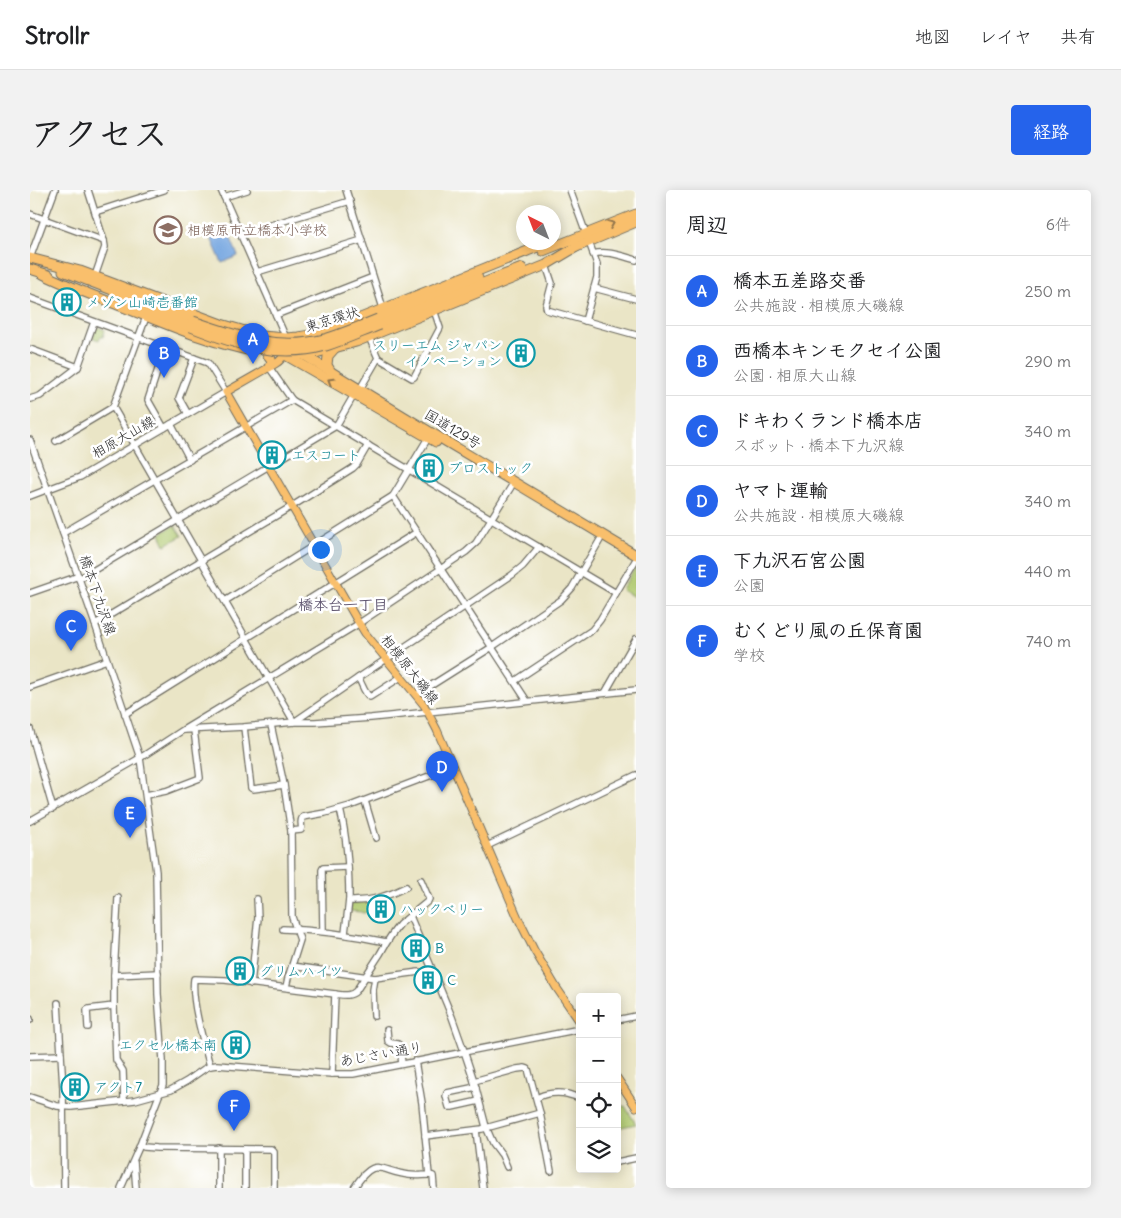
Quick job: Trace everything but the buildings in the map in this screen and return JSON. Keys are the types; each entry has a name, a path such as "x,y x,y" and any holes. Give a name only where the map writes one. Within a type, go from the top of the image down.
{"highway":[{"name":"東京環状","path":"379,322 578,246 587,238 636,214"},
{"name":"東京環状","path":"30,258 192,324 217,337 250,347 290,351 326,346 379,322 587,238 636,222"},
{"path":"561,238 576,232 587,238"},
{"path":"43,274 64,285 216,343 267,354 304,355 335,348 369,337 546,265 578,246"},
{"path":"30,258 70,267 229,327 262,336 298,338 321,332 530,250"},
{"name":"東京環状","path":"30,269 192,324"},
{"name":"国道129号","path":"286,338 304,355 428,438 600,540 636,559"},
{"name":"国道129号","path":"286,338 289,355 303,365 357,392 636,559"},
{"path":"331,372 328,365 328,356 335,348"},
{"path":"267,354 272,360 269,367"}],"main road":[{"path":"226,392 289,355"},
{"name":"相模原大磯線","path":"226,392 359,624 428,712 518,918 534,950 576,1016"},
{"path":"620,1083 636,1107"}],"street":[{"path":"30,258 55,190"},
{"path":"88,190 104,241 104,247 94,276"},
{"path":"95,212 164,190"},
{"path":"221,190 286,338"},
{"path":"224,197 247,190"},
{"path":"346,190 383,308"},
{"path":"570,190 597,264 585,321"},
{"path":"241,234 350,201"},
{"path":"30,214 104,241"},
{"path":"257,272 362,240"},
{"path":"593,254 607,252 636,260"},
{"path":"546,265 552,283 546,306 547,310 636,335"},
{"path":"276,314 373,277"},
{"path":"594,285 636,298"},
{"path":"30,298 209,364 226,392"},
{"path":"369,337 378,358 414,378 440,328 434,310"},
{"path":"56,441 113,407 146,317"},
{"path":"30,400 40,396 78,367 94,322"},
{"path":"164,428 148,400 165,348"},
{"path":"30,350 78,367"},
{"path":"188,414 179,398 194,358"},
{"path":"30,593 79,578 336,426 378,358"},
{"path":"269,367 292,400 582,571 616,593"},
{"name":"相原大山線","path":"30,496 74,480 226,392"},
{"path":"63,534 292,400"},
{"path":"113,407 294,722"},
{"path":"171,424 190,460"},
{"path":"224,600 393,496 428,438"},
{"name":"橋本下九沢線","path":"30,440 140,758 156,872 158,994 163,1085 122,1188"},
{"path":"95,624 354,468 368,445"},
{"path":"30,821 140,758 359,624 441,569 471,548 492,519 511,487"},
{"path":"393,496 527,701"},
{"path":"125,714 418,532"},
{"path":"416,695 561,600 572,588 600,540"},
{"path":"294,722 519,571 539,547"},
{"path":"515,681 592,630 600,620 636,559"},
{"path":"605,692 636,639"},
{"path":"30,687 107,660"},
{"path":"358,678 370,697 402,678"},
{"path":"183,730 294,722 356,720 636,690"},
{"path":"271,725 284,785 291,831 292,917 300,940 286,987"},
{"path":"244,727 251,788 253,790 284,785"},
{"path":"30,729 53,809"},
{"path":"146,794 166,791 200,778 194,730"},
{"path":"291,831 301,830 301,820 303,817 340,809 453,767"},
{"path":"487,846 636,775"},
{"path":"365,800 376,838"},
{"path":"340,809 345,833 348,867 345,934"},
{"path":"323,931 322,870 324,868 348,867"},
{"path":"30,1097 54,1105 79,1107 135,1100 180,1086 210,1066 197,1010 195,979 225,980 352,995 398,926 428,901 429,899 421,880"},
{"path":"348,900 364,901 390,895 406,888"},
{"path":"118,898 114,1006 116,1060 123,1071 124,1101"},
{"path":"251,984 258,918 257,899"},
{"path":"410,916 452,1017 475,1084 486,1127 507,1167"},
{"path":"283,929 323,931 386,942"},
{"path":"292,966 375,978 419,972"},
{"path":"114,975 158,973"},
{"path":"374,1016 372,990 375,978"},
{"path":"332,1074 335,994"},
{"path":"58,1003 63,1106 64,1188"},
{"path":"88,1027 87,1010 114,1006"},
{"path":"621,1019 636,1016"},
{"path":"387,1030 388,1041 397,1043 400,1046 402,1064"},
{"name":"あじさい通り","path":"210,1066 224,1065 353,1074 576,1030"},
{"path":"30,1056 61,1055"},
{"path":"415,1061 422,1104 429,1174"},
{"path":"479,1101 452,1107 448,1105 446,1096 448,1093 517,1069 527,1068 537,1098 551,1171"},
{"path":"537,1098 555,1093 576,1097"},
{"path":"425,1136 476,1130 540,1113"},
{"path":"476,1130 483,1188"},
{"path":"140,1145 157,1148 271,1148 274,1152 274,1188"},
{"path":"219,1188 220,1148"},
{"path":"245,1148 245,1188"},
{"path":"621,1161 636,1158"},
{"path":"134,1160 136,1188"},
{"path":"354,1188 368,1170 375,1168 410,1175 429,1174 433,1176 434,1188"}],"green space":[{"path":"98,327 105,330 103,337 100,337 99,340 93,338"},
{"path":"175,525 182,536 165,545 160,534"},
{"path":"634,569 636,570 636,593 634,597 622,590"},
{"path":"368,902 370,912 350,911 352,903"},
{"path":"621,1106 625,1106 636,1124 621,1127"}],"water":[{"path":"227,229 238,256 222,263 210,236"}],"place":[{"name":"相模原市立橋本小学校","path":"168,230"},
{"name":"メゾン山崎壱番館","path":"67,302"},
{"name":"スリーエム ジャパン イノベーション","path":"521,353"},
{"name":"橋本五差路交番","path":"253,364"},
{"name":"西橋本キンモクセイ公園","path":"164,378"},
{"name":"エスコート","path":"272,455"},
{"name":"プロストック","path":"429,468"},
{"name":"ドキわくランド橋本店","path":"71,651"},
{"name":"ヤマト運輸","path":"442,792"},
{"name":"下九沢石宮公園","path":"130,838"},
{"name":"ハックベリー","path":"381,909"},
{"name":"B","path":"416,948"},
{"name":"グリムハイツ","path":"240,971"},
{"name":"C","path":"428,980"},
{"name":"エクセル橋本南","path":"236,1045"},
{"name":"アクト7","path":"75,1087"},
{"name":"むくどり風の丘保育園","path":"234,1131"}],"district":[{"name":"橋本台一丁目","path":"343,604"}]}
